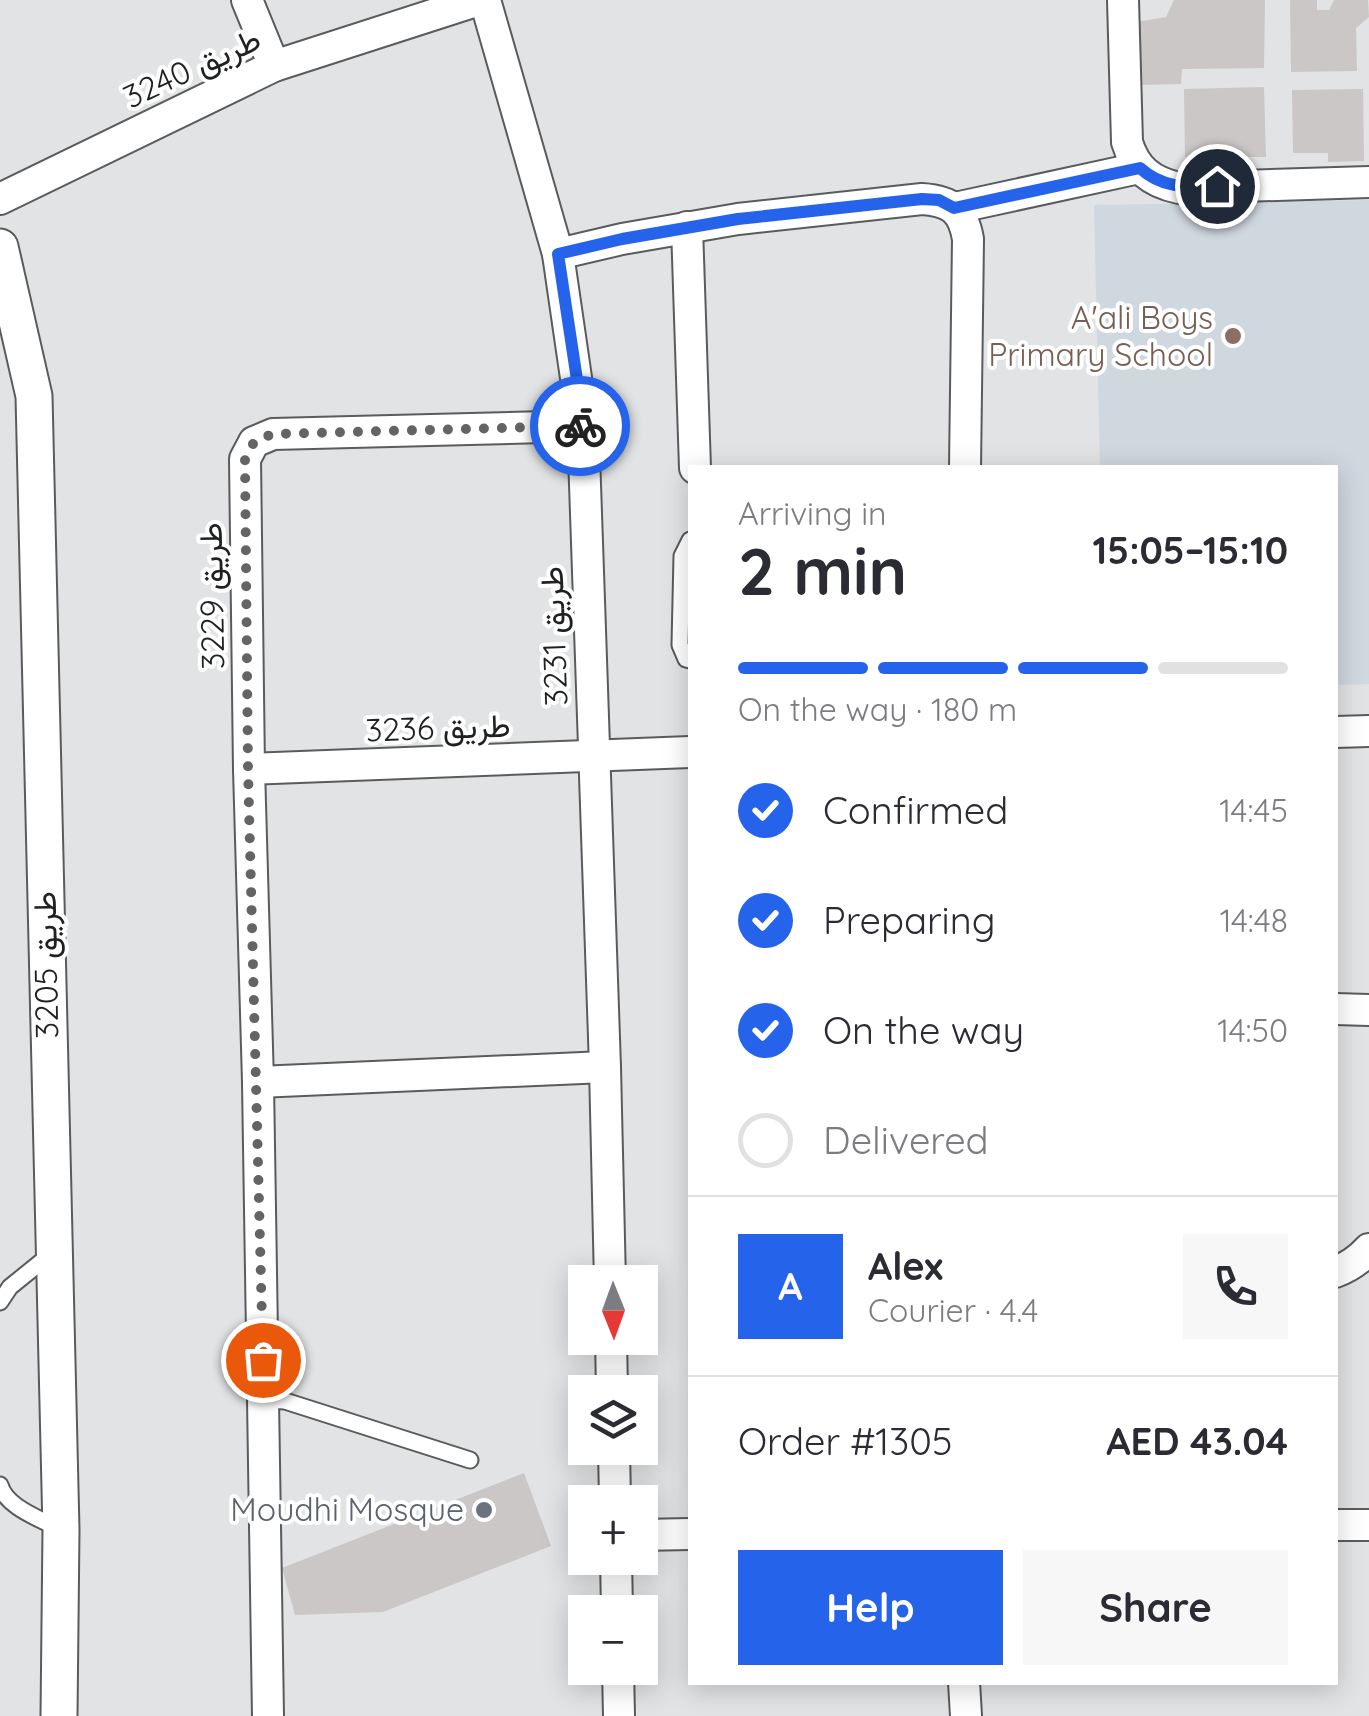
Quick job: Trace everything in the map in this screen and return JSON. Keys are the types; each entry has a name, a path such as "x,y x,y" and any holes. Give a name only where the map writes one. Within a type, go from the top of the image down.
{"street":[{"path":"247,0 274,66"},
{"name":"طريق 3240","path":"0,200 274,66 482,0"},
{"name":"طريق 3231","path":"482,0 558,254 584,426 610,1265"},
{"path":"1122,0 1127,142 1131,156 1150,178 1179,188 1369,182"},
{"path":"954,208 1140,168"},
{"path":"558,254 687,226 939,200 954,208 965,222 968,238 965,465"},
{"path":"687,226 696,465"},
{"name":"طريق 3205","path":"0,246 34,396 61,1706"},
{"name":"طريق 3229","path":"268,1716 245,460 254,442 272,434 584,426"},
{"path":"1338,732 1369,731"},
{"name":"طريق 3236","path":"248,769 688,752"},
{"path":"1338,1009 1369,1010"},
{"path":"258,1082 605,1068"},
{"path":"1338,1271 1360,1260 1369,1249"},
{"path":"1338,1525 1369,1525"},
{"path":"658,1535 688,1534"},
{"path":"618,1685 619,1716"},
{"path":"964,1685 966,1716"}],"lane":[{"path":"688,544 682,556 680,646 688,660"},
{"path":"0,1302 10,1287 52,1253"},
{"path":"263,1400 285,1401 470,1460"},
{"path":"0,1484 2,1494 16,1505 60,1530"}],"shaded area":[{"name":"A'ali Boys Primary School","path":"1369,200 1369,684 1338,685 1338,465 1100,465 1094,205"}],"building":[{"path":"1174,0 1265,0 1264,68 1182,69 1181,84 1137,85 1137,22 1166,17"},
{"path":"1290,0 1317,0 1317,10 1329,10 1334,0 1368,0 1369,17 1356,28 1357,71 1291,72"},
{"path":"1264,87 1266,157 1236,157 1236,172 1201,173 1200,157 1185,157 1184,89"},
{"path":"1363,89 1364,161 1328,162 1328,153 1293,153 1292,90"},
{"name":"Moudhi Mosque","path":"524,1473 551,1546 383,1612 295,1615 282,1568"}],"way so far":[{"path":"263,1360 248,769 248,450 254,442 272,434 580,426"}],"place":[{"name":"A'ali Boys Primary School","path":"1233,336"},
{"name":"Moudhi Mosque","path":"484,1510"}],"route":[{"path":"580,426 584,426 558,254 738,219 922,199 939,200 954,208 1140,168 1150,178 1179,188 1217,186"}]}
